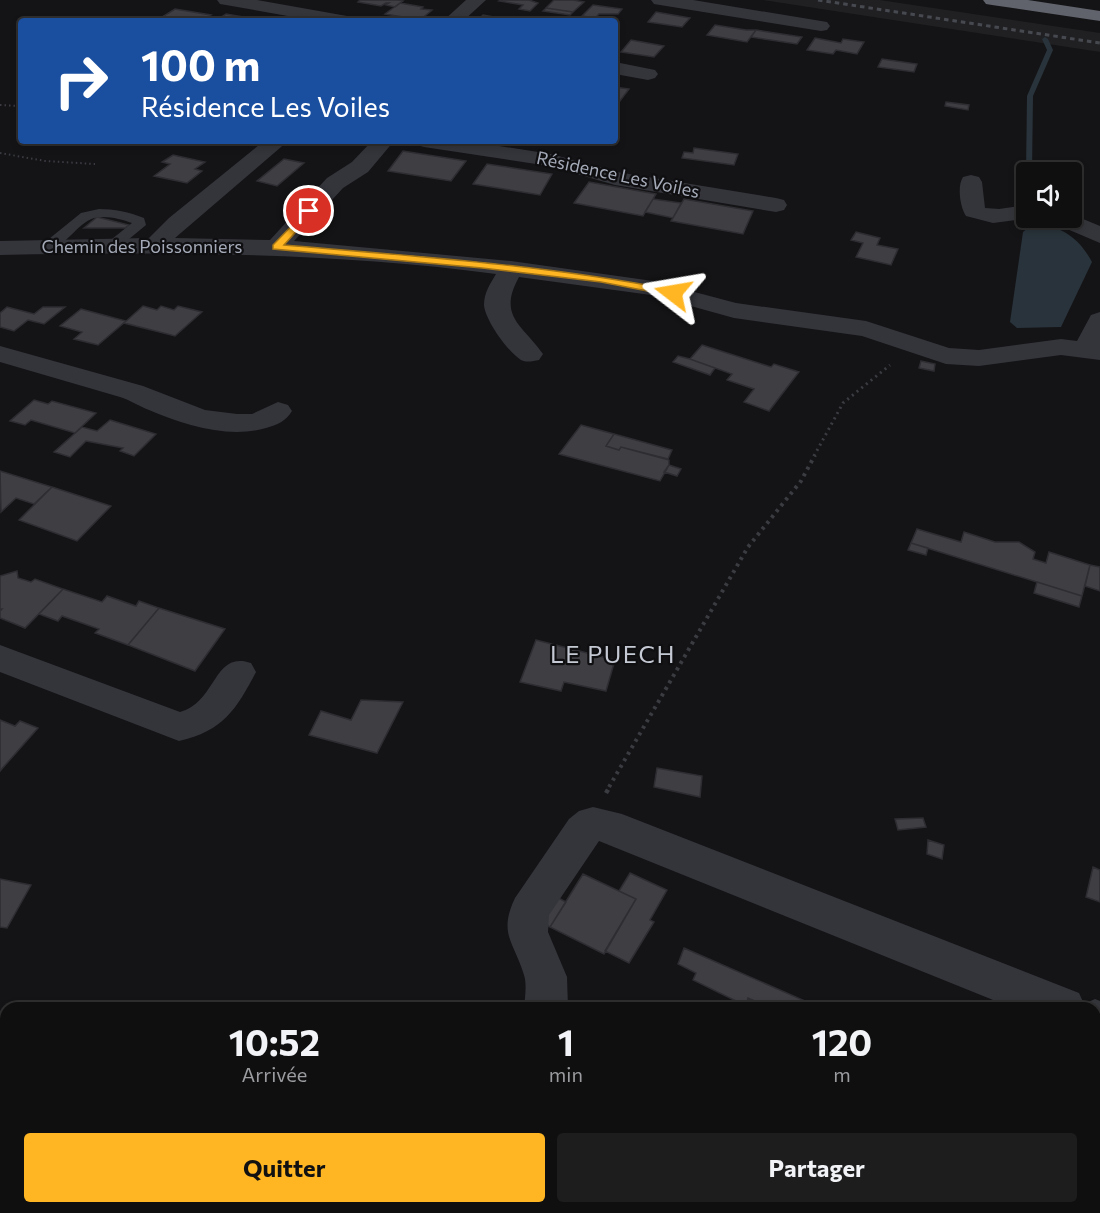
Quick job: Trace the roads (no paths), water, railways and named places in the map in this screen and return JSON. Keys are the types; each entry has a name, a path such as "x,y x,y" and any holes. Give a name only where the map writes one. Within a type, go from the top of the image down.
{"highway":[{"path":"992,0 1100,16"}],"street":[{"path":"226,0 330,18"},
{"path":"456,18 477,0"},
{"path":"660,0 821,26"},
{"path":"618,69 648,74"},
{"path":"155,245 177,223 273,144"},
{"path":"276,247 335,183 360,167 380,144"},
{"name":"Résidence Les Voiles","path":"444,144 551,160 615,178 776,205"},
{"path":"971,182 974,210 981,215 991,217 1016,213"},
{"path":"1082,226 1100,236"},
{"name":"Chemin des Poissonniers","path":"0,248 155,245 276,247 511,268 653,288 734,310 801,321 852,325 946,356 979,358 1061,347 1093,350"},
{"path":"511,268 497,296 498,309 510,335 530,354"},
{"path":"1093,350 1100,320"},
{"path":"0,354 133,392 158,404 194,416 232,423 258,423 270,419 278,411"},
{"path":"0,658 179,727 194,724 213,711 239,672"},
{"path":"546,1002 546,977 527,932 529,911 583,831 593,823 619,831 1049,1002"}],"lane":[{"path":"46,247 93,213 102,212 139,221 139,225 112,246"}],"waterway":[{"path":"1029,162 1030,96 1050,50 1045,39"}],"railway":[{"path":"818,0 1100,43"}],"district":[{"name":"LE PUECH","path":"613,655"}]}
